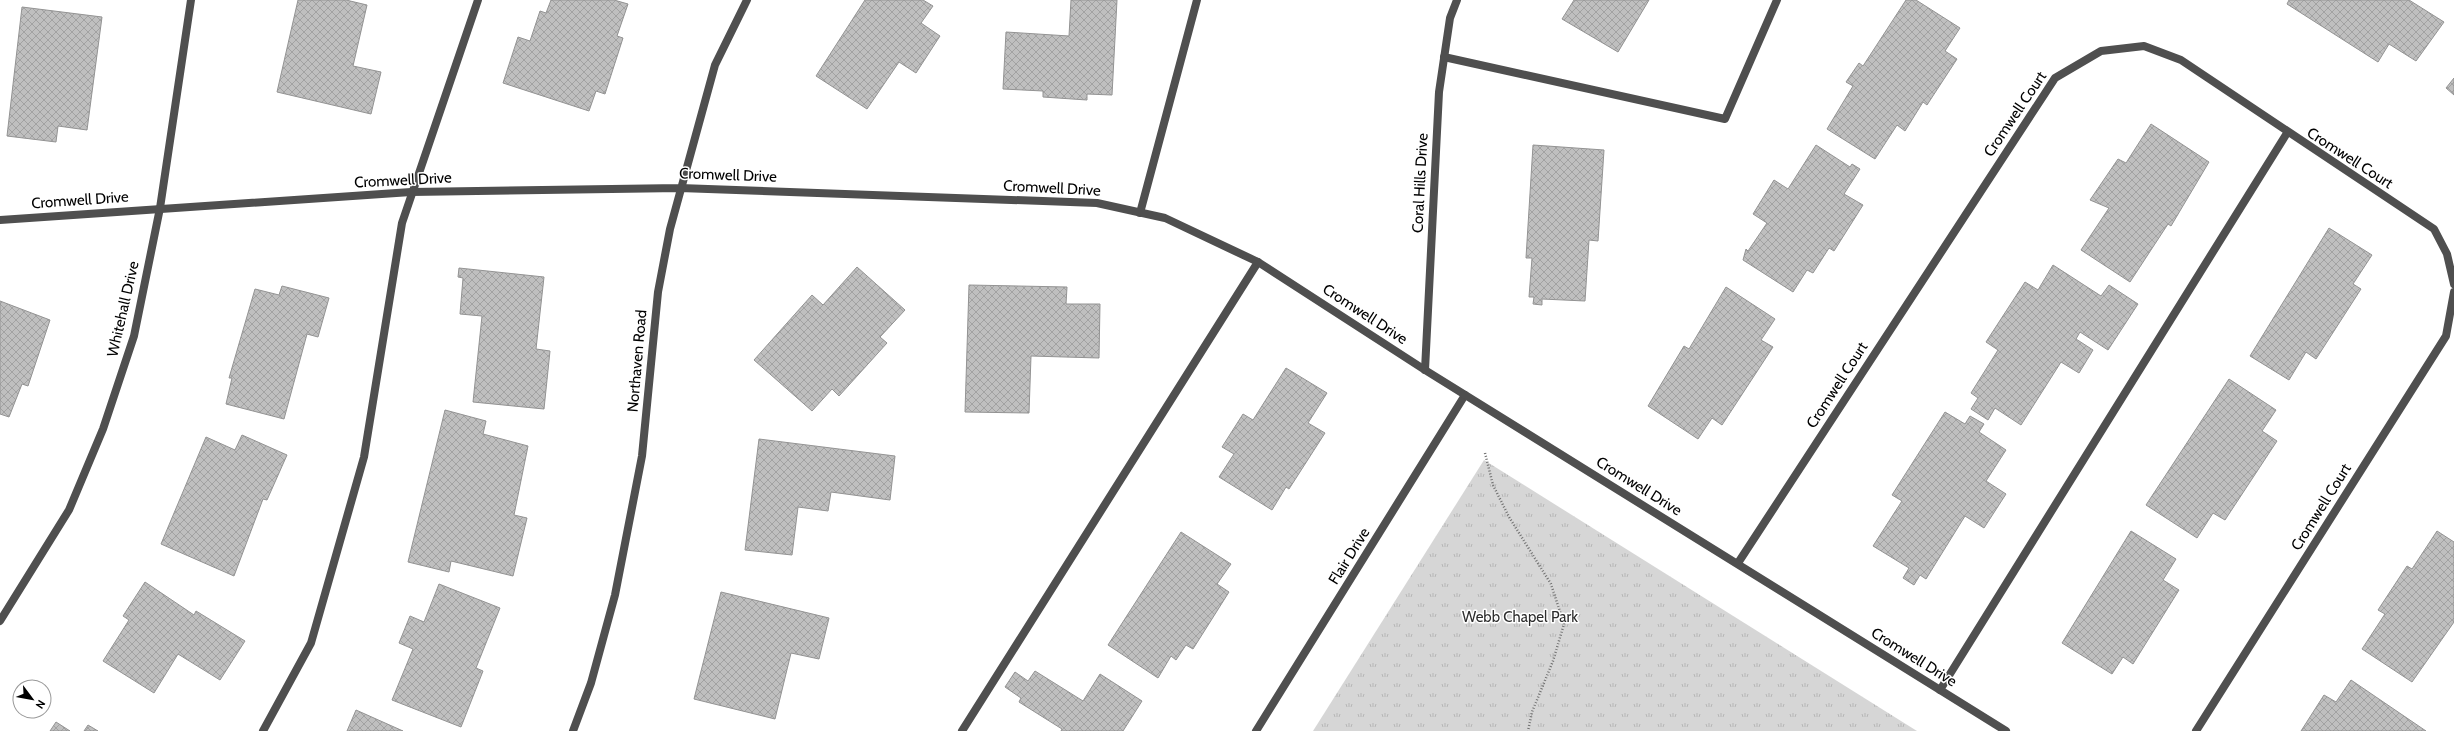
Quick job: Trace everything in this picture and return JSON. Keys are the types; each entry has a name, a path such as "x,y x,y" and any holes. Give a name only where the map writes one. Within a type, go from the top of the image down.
{"street":[{"name":"Whitehall Drive","path":"0,621 69,510 103,429 134,336 160,208 192,0"},
{"path":"263,731 311,643 364,457 402,223 411,192 478,0"},
{"name":"Northaven Road","path":"573,731 592,683 615,595 639,472 658,292 670,229 680,188 715,65 747,0"},
{"path":"1140,213 1197,0"},
{"name":"Coral Hills Drive","path":"1425,370 1439,92 1450,18 1457,0"},
{"path":"1444,56 1725,119 1777,0"},
{"name":"Cromwell Court","path":"1738,563 2055,78 2101,51 2144,46 2181,60 2286,132 2434,229 2446,254 2454,284"},
{"path":"1940,690 2286,132"},
{"name":"Cromwell Drive","path":"0,220 411,192 680,188 1097,203 1165,218 1258,262 1425,370 1738,563 2006,731"},
{"path":"962,731 1258,262"},
{"name":"Cromwell Court","path":"2196,731 2446,336 2454,292"},
{"name":"Flair Drive","path":"1256,731 1465,395"}],"path":[{"path":"1485,453 1493,485 1509,517 1551,584 1564,624 1553,661 1532,712 1528,731"}],"green space":[{"name":"Webb Chapel Park","path":"1484,460 1917,731 1313,731"}],"building":[{"path":"298,0 346,0 367,5 353,66 381,72 371,114 277,92"},
{"path":"551,0 614,0 628,4 617,36 623,38 605,94 596,91 589,111 503,83 518,37 530,41 540,11 546,13"},
{"path":"865,0 923,0 933,6 921,23 940,36 916,73 899,62 867,109 816,76"},
{"path":"1071,0 1117,0 1112,95 1087,94 1087,100 1043,97 1043,91 1003,89 1006,32 1069,36"},
{"path":"1574,0 1649,0 1618,52 1562,19"},
{"path":"1906,0 1916,0 1960,28 1945,51 1957,59 1927,105 1923,102 1905,131 1897,125 1875,159 1827,129 1853,86 1846,82 1859,63 1863,66"},
{"path":"2289,0 2409,0 2444,22 2416,61 2389,44 2378,62 2287,4"},
{"path":"22,7 102,17 87,130 58,126 56,142 7,136"},
{"path":"2454,78 2454,95 2446,88"},
{"path":"2151,124 2209,162 2171,226 2168,224 2130,282 2081,250 2109,208 2090,200 2118,159 2126,163"},
{"path":"1533,145 1604,150 1598,241 1589,240 1585,301 1542,299 1542,305 1533,304 1534,297 1529,297 1532,258 1526,258"},
{"path":"1816,145 1850,167 1852,164 1860,169 1844,194 1863,205 1834,251 1829,248 1813,273 1807,270 1793,292 1743,260 1746,249 1748,251 1767,223 1753,214 1774,180 1788,189"},
{"path":"2329,228 2372,255 2353,284 2361,289 2316,359 2306,352 2289,380 2250,356"},
{"path":"2053,265 2101,296 2109,285 2138,304 2108,350 2080,332 2076,339 2093,350 2079,373 2061,362 2021,425 1995,408 1988,420 1971,409 1978,398 1971,393 1998,350 1986,342 2025,282 2038,290"},
{"path":"857,267 905,310 880,337 887,343 839,396 832,389 812,411 754,360 812,295 823,305"},
{"path":"459,268 544,277 536,349 550,351 544,409 473,402 482,316 460,314 463,278 458,277"},
{"path":"969,285 1067,287 1066,304 1100,304 1099,358 1031,356 1029,413 965,412"},
{"path":"282,286 329,298 318,337 307,334 284,419 226,404 232,378 229,378 255,289 279,295"},
{"path":"1726,287 1775,319 1761,340 1773,347 1722,425 1712,418 1698,439 1648,406 1684,346 1689,349"},
{"path":"0,301 50,320 28,386 22,384 9,417 0,414"},
{"path":"1286,368 1327,393 1308,423 1325,433 1289,489 1286,487 1272,510 1219,477 1234,454 1222,447 1243,414 1253,420"},
{"path":"2229,379 2276,410 2262,431 2277,441 2225,520 2213,513 2197,538 2146,505"},
{"path":"445,410 486,421 483,434 528,446 514,515 527,518 513,576 451,561 449,572 408,562"},
{"path":"1945,412 1965,424 1970,416 1984,424 1979,432 2006,450 1986,481 2006,494 1984,528 1965,516 1926,579 1920,575 1914,585 1903,578 1909,568 1873,546 1902,501 1892,495"},
{"path":"242,435 287,455 267,500 263,499 234,576 161,544 206,437 235,450"},
{"path":"759,439 895,456 890,500 831,492 828,511 798,507 792,555 745,550"},
{"path":"2131,531 2176,559 2163,580 2179,590 2133,664 2123,657 2112,674 2062,643"},
{"path":"2437,531 2454,542 2454,622 2412,682 2362,649 2385,614 2378,610 2407,566 2412,569"},
{"path":"1181,532 1231,564 1217,584 1229,592 1193,649 1186,645 1176,660 1171,656 1158,678 1108,645"},
{"path":"145,582 194,615 196,611 245,641 220,680 178,654 154,693 103,661 129,620 123,616"},
{"path":"439,584 500,608 476,668 483,671 461,727 392,700 413,649 399,643 410,616 424,622"},
{"path":"721,592 829,618 819,659 791,653 775,719 694,699"},
{"path":"1035,671 1083,701 1100,674 1142,701 1123,731 1061,731 1062,729 1019,702 1021,698 1005,687 1015,672 1028,681"},
{"path":"2351,680 2426,731 2301,731 2324,695 2336,702"},
{"path":"356,710 403,731 347,731"},
{"path":"56,722 70,731 50,731"},
{"path":"88,725 98,731 84,731"}]}
